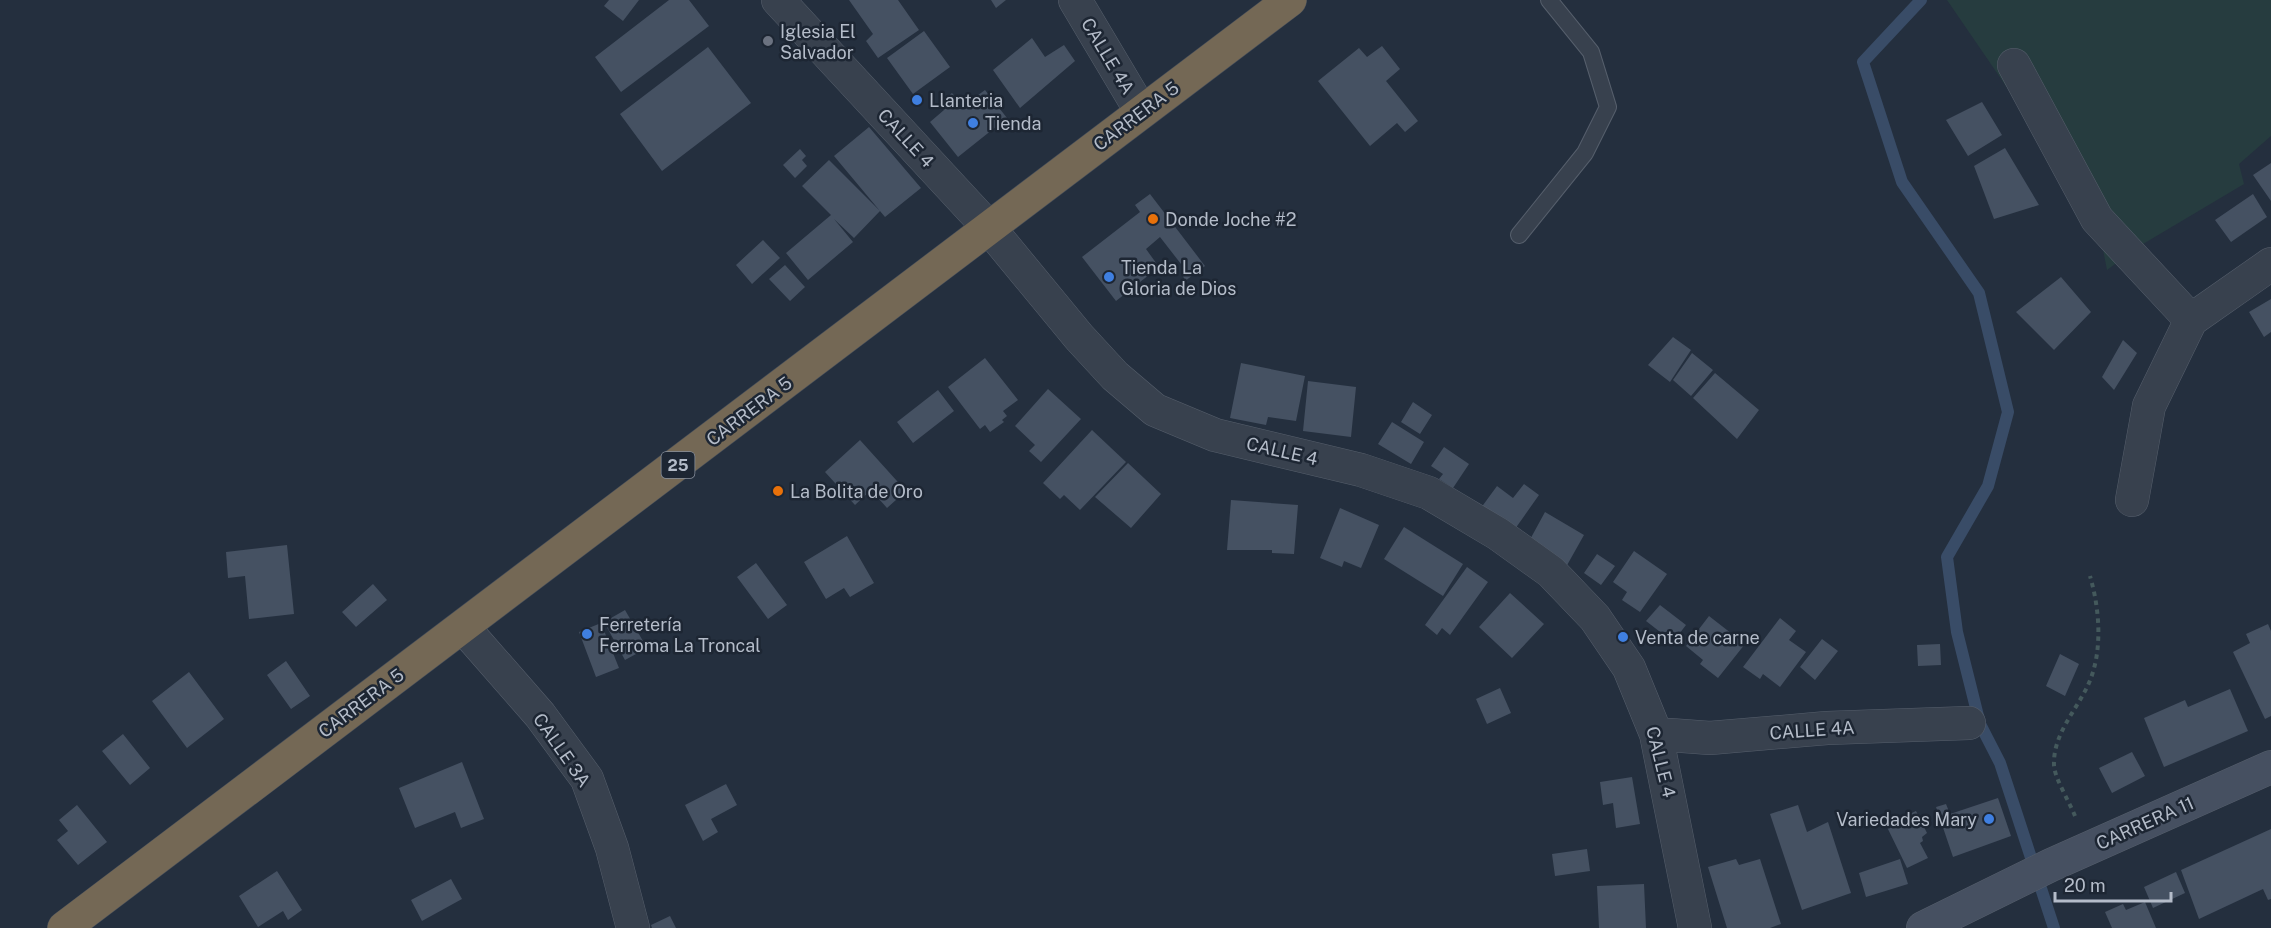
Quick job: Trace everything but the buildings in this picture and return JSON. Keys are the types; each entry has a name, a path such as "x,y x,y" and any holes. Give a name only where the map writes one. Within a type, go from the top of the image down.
{"highway":[{"name":"CARRERA 5","path":"64,928 1290,0"}],"street":[{"name":"CALLE 4","path":"779,0 990,229 1079,337 1115,376 1155,410 1215,435 1361,470 1429,493 1498,534 1551,572 1595,618 1629,668 1656,734 1695,928"},
{"name":"CALLE 4A","path":"1075,0 1141,111"},
{"path":"2014,65 2097,219 2191,320"},
{"path":"2132,500 2149,406 2191,320 2271,264"},
{"name":"CALLE 3A","path":"463,627 540,716 587,778 612,848 633,928"},
{"name":"CALLE 4A","path":"1656,734 1710,738 1827,728 1969,723"},
{"name":"CARRERA 11","path":"1923,928 2037,872 2271,767"}],"lane":[{"path":"1519,235 1585,153 1608,107 1591,52 1549,0"}],"path":[{"path":"2089,848 2053,766 2060,732 2088,686 2097,663 2095,591 2090,576"}],"green space":[{"path":"1947,0 2271,0 2271,136 2239,164 2244,184 2138,247 2107,270 2097,219"}],"waterway":[{"path":"1921,0 1863,62 1902,182 1979,293 2008,412 1988,486 1947,557 1957,632 1980,724 2000,763 2054,928"}],"place":[{"name":"Iglesia El Salvador","path":"768,41"},
{"name":"Llanteria","path":"917,100"},
{"name":"Tienda","path":"973,123"},
{"name":"Donde Joche #2","path":"1153,219"},
{"name":"Tienda La Gloria de Dios","path":"1109,277"},
{"name":"La Bolita de Oro","path":"778,491"},
{"name":"Ferretería Ferroma La Troncal","path":"587,634"},
{"name":"Venta de carne","path":"1623,637"},
{"name":"Variedades Mary","path":"1989,819"}]}
